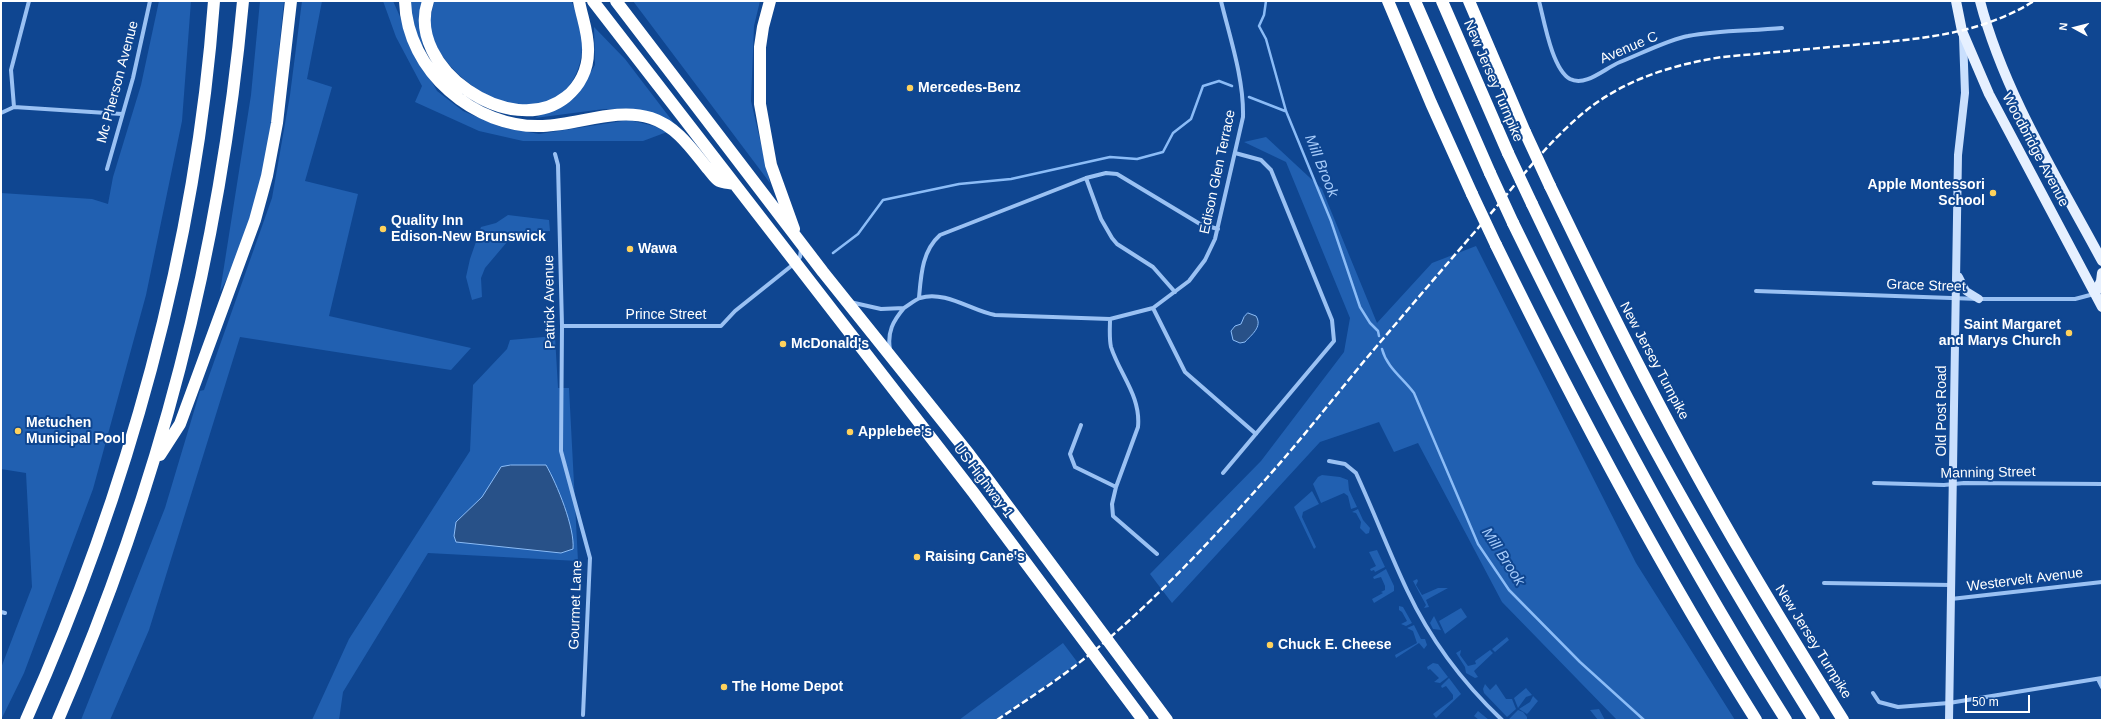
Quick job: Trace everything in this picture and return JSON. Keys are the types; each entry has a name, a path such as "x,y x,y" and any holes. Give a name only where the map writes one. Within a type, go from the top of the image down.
{"highway":[{"path":"26,720 67,623 94,552 126,455 151,369 181,238 195,160 214,1"},
{"path":"58,720 122,561 153,465 181,368 213,225 233,103 243,1"},
{"path":"153,465 180,424 255,220 267,176 277,123 291,1"},
{"path":"400,1 406,14 415,43 431,71 461,101 484,114 506,122 531,127 566,124 624,114 652,118 676,132 719,181 734,184"},
{"path":"405,1 406,14"},
{"path":"428,1 426,17 427,35 435,54 448,71 466,88 484,99 502,108 522,111 540,110 557,103 571,93 583,76 588,52 586,30 579,1"},
{"name":"US Highway 1","path":"593,1 978,498 1143,720"},
{"path":"616,1 846,301 969,454 1167,720"},
{"path":"770,1 763,27 760,47 759,68 761,110 772,165 799,240"},
{"path":"1388,1 1431,103 1472,194 1542,338 1633,511 1685,603 1756,720"},
{"path":"1416,1 1490,173 1561,321 1636,465 1702,582 1786,720"},
{"name":"New Jersey Turnpike","path":"1442,1 1508,153 1591,325 1676,488 1773,654 1814,720"},
{"name":"New Jersey Turnpike","path":"1469,1 1550,186 1608,306 1695,470 1745,560 1843,720"}],"main road":[{"name":"Woodbridge Avenue","path":"1956,1 1962,31 1989,94 2102,307"},
{"name":"Woodbridge Avenue","path":"1980,1 1992,44 2026,118 2102,261"},
{"path":"2095,294 2101,281 2102,273"}],"street":[{"path":"14,106 11,70 29,1"},
{"name":"Mc Pherson Avenue","path":"107,169 133,78 150,1"},
{"name":"Edison Glen Terrace","path":"919,298 933,297 953,300 980,312 995,315 1110,319 1153,308 1189,281 1210,250 1218,229 1243,117 1244,103 1221,1"},
{"name":"Avenue C","path":"1539,1 1557,63 1563,73 1570,79 1580,81 1588,79 1613,65 1687,36 1782,28"},
{"name":"Old Post Road","path":"1949,720 1954,484 1955,298 1958,155 1965,93 1962,31"},
{"path":"1,113 14,106 122,114"},
{"path":"1223,473 1334,341 1332,320 1271,170 1261,160 1235,153"},
{"name":"Patrick Avenue","path":"555,154 558,165 562,326 561,451"},
{"path":"891,358 889,342 890,330 896,318 904,308 919,298 921,272 926,256 935,240 940,235 1086,178 1106,173 1117,174 1200,224 1218,229"},
{"path":"1086,178 1102,219 1112,238 1117,244 1153,267 1175,292"},
{"path":"796,263 800,257 799,240"},
{"name":"Prince Street","path":"562,326 721,326 735,311 796,263"},
{"path":"1956,268 1962,287 1969,294 1980,299"},
{"name":"Grace Street","path":"1756,291 1980,299 2075,299 2095,294"},
{"path":"846,301 881,309 904,308"},
{"path":"1153,308 1185,372 1256,434"},
{"path":"1110,319 1112,347 1134,393 1139,417 1135,436 1116,486 1112,504 1113,516 1157,554"},
{"path":"1081,425 1070,454 1075,467 1116,486"},
{"name":"Gourmet Lane","path":"561,451 590,558 583,715"},
{"path":"1328,461 1345,464 1356,473 1407,590 1439,647 1476,696 1502,720"},
{"name":"Manning Street","path":"1874,483 1944,485 2102,484"},
{"name":"Westervelt Avenue","path":"1951,599 2102,582"},
{"name":"Westervelt Avenue","path":"1824,583 1952,586"},
{"path":"1873,693 1879,702 1889,706 1898,707 1949,702 2100,678 2102,687"}],"shaded area":[{"path":"159,1 191,1 182,121 146,295 93,489 24,673 1,720 1,668 32,587 26,473 1,469 1,193 92,199 108,204 113,177 141,85"},
{"path":"260,1 284,1 270,126 259,189 251,220 239,255 220,292 251,95"},
{"path":"302,1 322,1 307,79 332,87 305,181 358,194 329,316 471,348 451,370 240,337 149,630 110,720 81,720 165,508 200,391 204,390 272,198 290,95"},
{"path":"383,1 393,1 417,55 437,91 463,111 501,127 539,134 629,120 654,126 667,132 643,141 523,141 479,131 415,102 422,86 396,37"},
{"path":"409,1 423,1 419,17 423,47 414,30"},
{"path":"434,1 571,1 578,18 582,36 582,53 578,70 570,85 558,96 543,104 523,106 509,104 478,90 451,67 433,39 430,25"},
{"path":"633,1 760,1 754,26 751,101 770,183"},
{"path":"594,27 625,59 680,131 630,110 604,109 535,118 575,98 595,65"},
{"path":"1266,137 1322,189 1377,323 1432,263 1476,246 1636,563 1735,720 1617,720 1502,602 1418,443 1394,452 1379,422 1320,442 1172,603 1150,574 1261,461 1344,352 1350,318 1286,162 1244,142"},
{"path":"508,215 549,220 550,231 520,233 507,242 485,268 481,278 482,297 472,300 466,277 470,259 481,227 496,223"},
{"path":"1248,313 1256,316 1258,324 1253,334 1245,342 1240,343 1233,340 1231,331 1235,326 1241,324 1244,317"},
{"path":"555,336 558,388 569,388 578,561 428,553 343,692 339,720 312,720 349,639 470,451 473,385 507,349 510,340"},
{"path":"511,465 546,465 560,494 568,518 573,540 573,549 561,553 456,542 454,536 456,522 482,497 501,467"},
{"path":"1322,475 1340,477 1348,480 1349,490 1357,507 1351,509 1348,496 1344,493 1321,503 1313,484 1318,477"},
{"path":"1312,491 1319,504 1303,512 1302,517 1316,547 1314,549 1294,507"},
{"path":"1358,509 1363,520 1370,528 1369,533 1366,534 1360,528 1361,522 1356,513 1352,512"},
{"path":"1377,550 1385,567 1375,572 1374,570 1371,571 1370,569 1376,566 1369,552"},
{"path":"1386,569 1394,586 1394,591 1374,603 1372,599 1383,593 1381,592 1385,590 1385,586 1381,577 1374,579 1373,577"},
{"path":"1417,579 1418,581 1416,585 1422,595 1438,588 1448,588 1426,600 1429,607 1424,608 1426,605 1413,581"},
{"path":"1399,606 1403,607 1412,623 1406,626 1401,624 1407,621 1402,612 1399,610"},
{"path":"1461,608 1467,617 1445,634 1439,621"},
{"path":"1434,616 1441,630 1433,629 1430,623"},
{"path":"1414,625 1421,639 1425,639 1427,645 1424,649 1419,643 1396,658 1395,655 1417,643 1413,631 1407,628"},
{"path":"1507,637 1509,640 1495,652 1492,649"},
{"path":"1063,643 1078,663 997,720 959,720"},
{"path":"1461,650 1460,655 1468,666 1476,664 1475,661 1490,650 1493,653 1474,671 1478,677 1475,678 1466,673 1465,667 1456,653"},
{"path":"1433,663 1438,664 1448,677 1440,683 1434,682 1439,678 1430,669 1428,670 1427,667"},
{"path":"1449,678 1461,694 1436,718 1433,714 1453,699 1453,695 1446,686 1442,688 1441,686"},
{"path":"1485,684 1490,690 1496,684 1506,699 1512,699 1516,709 1507,717 1484,693 1483,689"},
{"path":"1526,688 1532,695 1526,697 1518,708 1514,698"},
{"path":"1533,696 1538,701 1527,714 1519,709 1530,702"},
{"path":"1599,709 1605,720 1598,720 1590,710"},
{"path":"1518,710 1523,712 1527,717 1527,720 1509,719"},
{"path":"1478,711 1489,720 1479,720 1474,716"}],"waterway":[{"name":"Mill Brook","path":"1266,1 1264,15 1259,26 1266,39 1286,111 1331,221 1360,307 1370,323 1378,331 1379,336"},
{"path":"833,253 858,234 883,200 959,184 1011,179 1110,157 1137,159 1163,152 1173,133 1191,119 1203,86 1219,81 1232,86"},
{"path":"1249,97 1285,111"},
{"name":"Mill Brook","path":"1382,349 1384,356 1391,367 1414,393 1478,544 1509,590 1580,662 1644,720"}],"railway":[{"path":"997,720 1044,689 1097,648 1148,603 1197,554 1278,465 1365,360 1549,145 1592,106 1607,96 1638,80 1671,68 1722,57 1900,41 1946,34 1991,22 2034,1"}],"place":[{"name":"Mercedes-Benz","path":"910,88"},
{"name":"Apple Montessori School","path":"1993,193"},
{"name":"Quality Inn Edison-New Brunswick","path":"383,229"},
{"name":"Wawa","path":"630,249"},
{"name":"Saint Margaret and Marys Church","path":"2069,333"},
{"name":"McDonald's","path":"783,344"},
{"name":"Metuchen Municipal Pool","path":"18,431"},
{"name":"Applebee's","path":"850,432"},
{"name":"Raising Cane's","path":"917,557"},
{"name":"Chuck E. Cheese","path":"1270,645"},
{"name":"The Home Depot","path":"724,687"}]}
